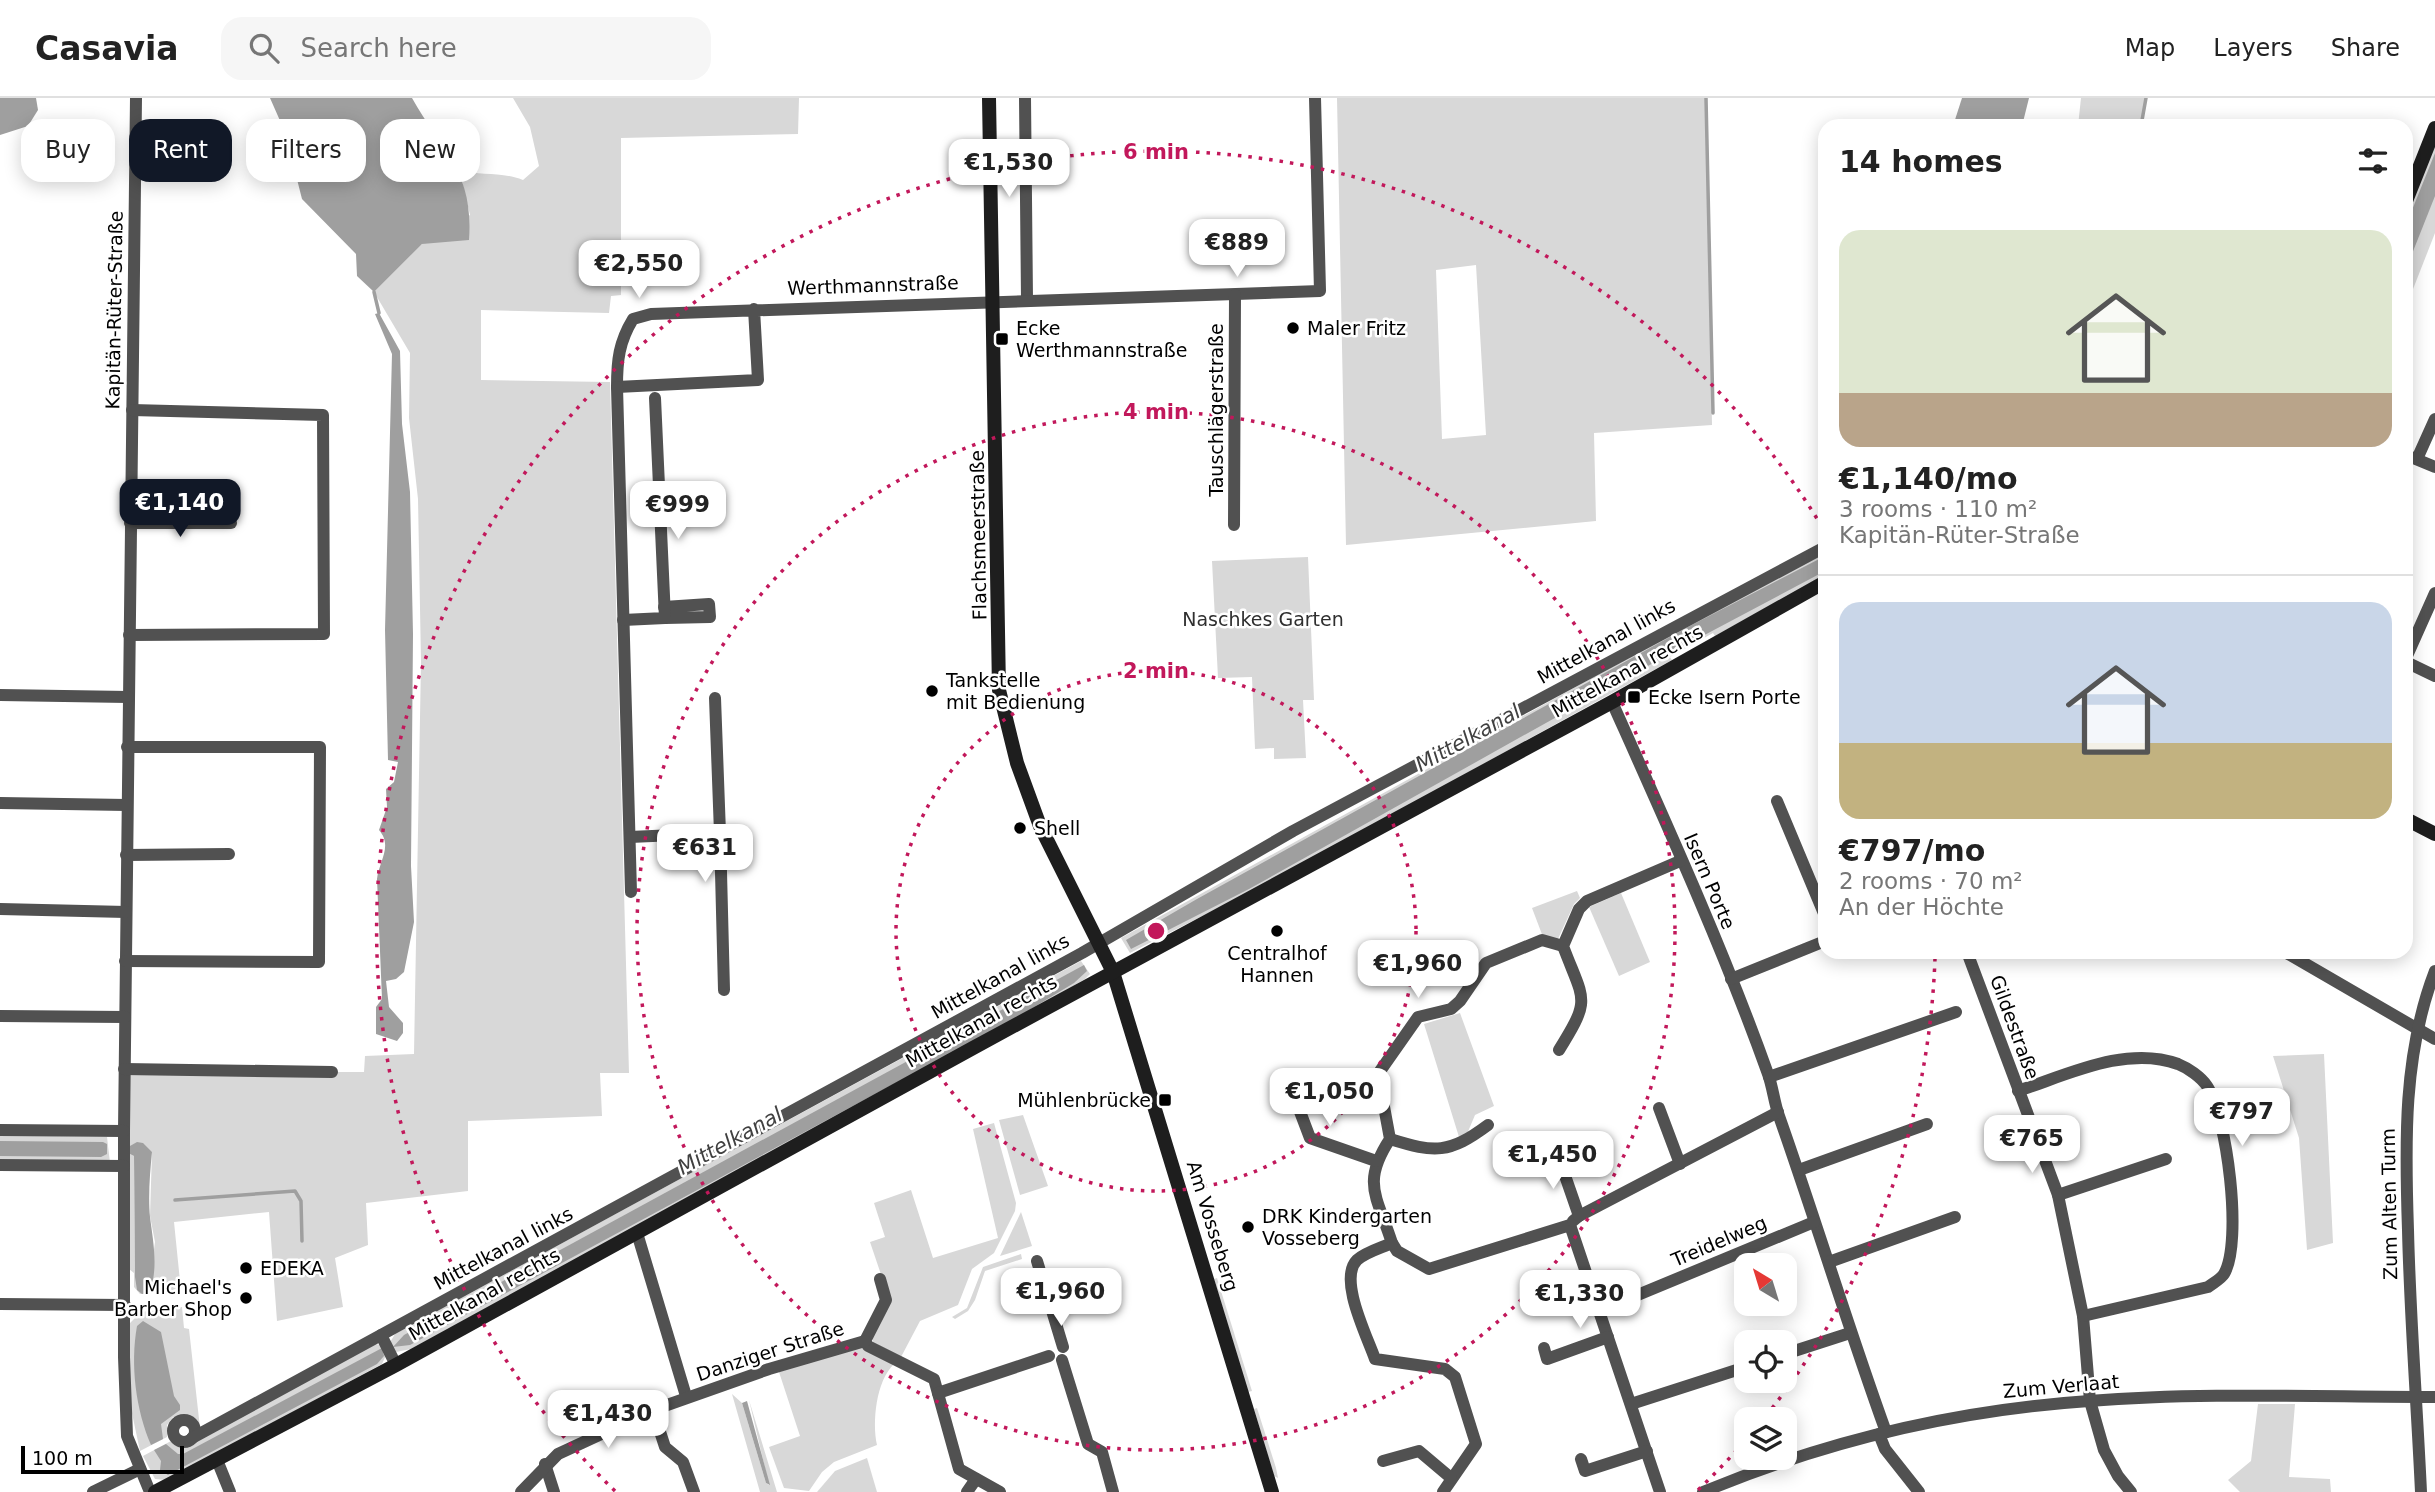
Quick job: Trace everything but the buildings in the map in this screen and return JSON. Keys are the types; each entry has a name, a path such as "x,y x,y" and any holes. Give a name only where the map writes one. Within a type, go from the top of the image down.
{"main road":[{"name":"Flachsmeerstraße","path":"989,98 999,690 1017,763 1040,826 1106,957"},
{"path":"2413,183 2435,128"},
{"name":"Mittelkanal rechts","path":"153,1492 637,1233 1106,957 1612,702 1818,586"},
{"path":"2413,823 2435,834"},
{"name":"Am Vosseberg","path":"1106,957 1272,1492"}],"street":[{"name":"Kapitän-Rüter-Straße","path":"136,98 124,1069 125,1305 127,1436 140,1469 153,1492"},
{"path":"1025,98 1027,299"},
{"name":"Tauschlägerstraße","path":"993,300 1320,291 1315,98"},
{"name":"Tauschlägerstraße","path":"1234,524 1235,295"},
{"name":"Werthmannstraße","path":"617,387 617,358 621,339 633,319 650,314 993,300"},
{"path":"631,892 617,387 758,380 754,309"},
{"path":"623,620 665,613 655,398"},
{"path":"129,635 324,634 323,415 132,410"},
{"path":"2413,455 2435,419"},
{"path":"2413,457 2435,467"},
{"path":"130,523 231,523"},
{"name":"Mittelkanal links","path":"192,1438 381,1335 1106,957 1293,831 1818,551"},
{"path":"2413,644 2435,593"},
{"path":"2413,664 2435,676"},
{"path":"0,695 128,697"},
{"path":"715,698 724,990"},
{"name":"Isern Porte","path":"1612,702 1731,979 1769,1077 1778,1112 1883,1433 1885,1448 1919,1492"},
{"path":"125,961 319,962 320,747 127,747"},
{"path":"1777,801 1818,899"},
{"path":"0,803 127,805"},
{"path":"630,837 720,833"},
{"path":"127,855 229,855"},
{"path":"1559,1050 1580,1016 1584,1003 1563,946 1579,909 1587,901 1680,861"},
{"path":"0,909 126,912"},
{"path":"1563,946 1542,940 1486,963 1460,1001 1451,1009 1418,1017 1378,1074 1390,1139 1376,1161 1372,1177 1392,1243 1397,1251 1429,1269 1574,1220 1778,1112"},
{"path":"1731,979 1818,944"},
{"name":"Gildestraße","path":"1970,959 2058,1195 2083,1316 2090,1401 2104,1450 2118,1476 2131,1492"},
{"path":"2297,959 2417,1032 2435,1039"},
{"name":"Zum Alten Turm","path":"2421,1492 2410,1321 2404,1133 2417,1032 2435,971"},
{"path":"1769,1077 1956,1012"},
{"path":"0,1016 125,1017"},
{"path":"2018,1091 2110,1062 2158,1059 2180,1064 2208,1087 2222,1133 2231,1182 2232,1238 2223,1276 2208,1287 2083,1316"},
{"path":"124,1069 332,1072"},
{"path":"1289,1095 1300,1109 1310,1138 1376,1161"},
{"path":"1659,1108 1681,1164"},
{"path":"1799,1170 1927,1124"},
{"path":"1390,1139 1431,1151 1470,1138 1488,1125"},
{"path":"0,1130 124,1131"},
{"path":"2058,1195 2166,1159"},
{"path":"1561,1164 1600,1311 1660,1492"},
{"path":"0,1165 124,1166"},
{"path":"1829,1262 1955,1217"},
{"name":"Treidelweg","path":"1600,1311 1814,1222"},
{"path":"637,1233 686,1396"},
{"path":"1392,1243 1357,1261 1351,1271 1350,1287 1375,1359 1445,1369 1455,1377 1476,1444 1443,1492"},
{"path":"1037,1261 1058,1354 1088,1444 1102,1452 1113,1492"},
{"name":"Danziger Straße","path":"521,1492 545,1464 558,1454 653,1410 686,1396 701,1395 769,1369 865,1341 886,1300 880,1279"},
{"path":"0,1304 125,1305"},
{"path":"1797,1350 1850,1333"},
{"path":"381,1335 396,1364"},
{"path":"1544,1348 1547,1359 1608,1337"},
{"name":"Danziger Straße","path":"865,1341 868,1346 934,1379 939,1393"},
{"path":"1000,1492 959,1469 939,1393 1058,1354"},
{"path":"1631,1404 1734,1371"},
{"name":"Zum Verlaat","path":"1703,1492 1768,1468 1883,1433 1984,1412 2090,1401 2435,1397"},
{"path":"653,1410 665,1447 683,1462 694,1492"},
{"path":"1383,1461 1419,1451 1451,1478"},
{"path":"1581,1459 1586,1471 1647,1451"},
{"path":"217,1460 230,1492"},
{"path":"545,1464 554,1492"},
{"path":"93,1492 140,1469"},
{"path":"967,1492 976,1479"}],"green space":[{"path":"513,98 799,98 798,134 621,138 621,295 611,296 609,313 481,310 481,380 610,382 629,1073 600,1073 602,1116 468,1121 468,1191 366,1203 368,1245 335,1258 343,1307 277,1321 269,1212 174,1222 181,1291 140,1294 134,1287 134,1273 129,1269 130,1154 134,1156 135,1276 152,1264 155,1242 150,1216 152,1152 130,1146 128,1075 134,1072 364,1072 365,1056 414,1054 421,662 418,499 409,418 410,353 374,292 422,244 470,215 462,182 480,182 480,173 523,180 539,166 530,127"},
{"path":"1337,98 1706,98 1712,425 1594,433 1596,521 1346,545","holes":["1476,265 1486,435 1442,439 1436,270"]},
{"path":"2081,98 2146,98 2142,119 2079,119"},
{"path":"2435,142 2435,233 2413,289 2413,197"},
{"name":"Naschkes Garten","path":"1308,557 1314,700 1303,700 1306,758 1274,759 1274,748 1255,749 1252,677 1218,678 1212,561"},
{"path":"1818,557 1818,579 1715,636 1713,633 1670,657 1672,660 1282,875 1130,953 1121,938 1599,674"},
{"path":"1577,891 1580,898 1574,904 1558,939 1543,937 1532,908"},
{"path":"1621,893 1650,962 1619,976 1589,907"},
{"path":"1081,961 1090,974 1085,979 994,1033 411,1349 396,1352 389,1344 395,1334"},
{"path":"1460,1013 1494,1106 1475,1115 1467,1134 1459,1137 1424,1024"},
{"path":"2324,1054 2333,1243 2307,1250 2299,1138 2273,1056"},
{"path":"1023,1115 1048,1186 1020,1195 999,1120"},
{"path":"994,1123 1016,1203 1015,1211 994,1253 972,1269 958,1305 920,1321 901,1357 873,1342 872,1337 890,1301 870,1242 885,1237 874,1203 911,1190 933,1258 998,1238 973,1129"},
{"path":"0,1135 107,1137 110,1163 0,1161"},
{"path":"1021,1212 1032,1246 1000,1256"},
{"path":"1021,1254 1022,1259 985,1271 975,1300 968,1311 955,1319 952,1317 967,1308 983,1267"},
{"path":"1217,1278 1252,1391 1248,1392 1214,1279"},
{"path":"182,1307 184,1328 189,1329 200,1428 191,1416 173,1417 167,1425 167,1437 140,1451 130,1404 130,1323 141,1312"},
{"path":"375,1344 381,1345 386,1355 382,1364 166,1480 155,1479 143,1456 171,1441 178,1447 191,1444"},
{"path":"858,1346 894,1364 879,1391 875,1425 877,1445 834,1462 822,1472 809,1491 784,1488 769,1447 800,1436 779,1372"},
{"path":"732,1394 742,1403 766,1483 769,1485 749,1400 777,1492 760,1492"},
{"path":"2258,1404 2295,1404 2289,1477 2330,1479 2331,1492 2240,1492 2228,1480 2251,1461"},
{"path":"1257,1408 1278,1478 1274,1476 1254,1409"},
{"path":"867,1458 877,1492 817,1492 835,1471"}],"shaded area":[{"path":"0,98 36,98 38,110 32,119 21,119 21,128 0,135"},
{"path":"270,98 412,98 424,119 380,119 380,182 462,182 469,216 469,240 422,244 374,292 357,276 356,254 302,199 298,182 366,182 366,119 279,119"},
{"path":"1962,98 2029,98 2024,119 1955,119"},
{"path":"2435,153 2435,196 2413,251 2413,208"},
{"path":"379,313 400,351 402,424 410,492 413,634 411,866 414,922 404,972 396,979 386,981 389,1007 403,1023 403,1033 397,1041 376,1034 376,1007 382,999 377,879 385,848 379,830 387,807 386,789 394,782 398,762 388,760 385,630 392,354 375,314"},
{"path":"1818,560 1818,575 1680,648 1249,889 1131,949 1126,940 1686,628"},
{"path":"1084,965 1087,971 1074,983 1016,1018 410,1345 393,1347 404,1335"},
{"path":"0,1141 103,1142 107,1144 107,1154 101,1157 0,1156"},
{"path":"137,1142 143,1143 152,1152 149,1201 155,1265 149,1293 142,1294 137,1290 135,1277 134,1156 130,1154 130,1146"},
{"path":"143,1321 161,1332 174,1396 180,1405 180,1410 161,1424 163,1439 151,1445 138,1402 134,1372 137,1326"},
{"path":"382,1348 384,1356 377,1364 168,1475 160,1470 161,1461 154,1450 166,1444 178,1454 183,1454"},
{"path":"747,1401 770,1485 766,1483 742,1403"}],"waterway":[{"path":"1706,98 1713,413"},
{"path":"2142,119 2146,98"},
{"path":"374,292 379,313"},
{"path":"175,1200 295,1191 301,1201 302,1241"}],"place":[{"name":"Maler Fritz","path":"1293,328"},
{"name":"Ecke Werthmannstraße","path":"1002,339"},
{"name":"Tankstelle mit Bedienung","path":"932,691"},
{"name":"Ecke Isern Porte","path":"1634,697"},
{"name":"Shell","path":"1020,828"},
{"name":"Centralhof Hannen","path":"1277,931"},
{"name":"Mühlenbrücke","path":"1165,1100"},
{"name":"DRK Kindergarten Vosseberg","path":"1248,1227"},
{"name":"EDEKA","path":"246,1268"},
{"name":"Michael's Barber Shop","path":"246,1298"}],"water label":[{"name":"Mittelkanal","path":"1468,738"},
{"name":"Mittelkanal","path":"730,1141"}]}
